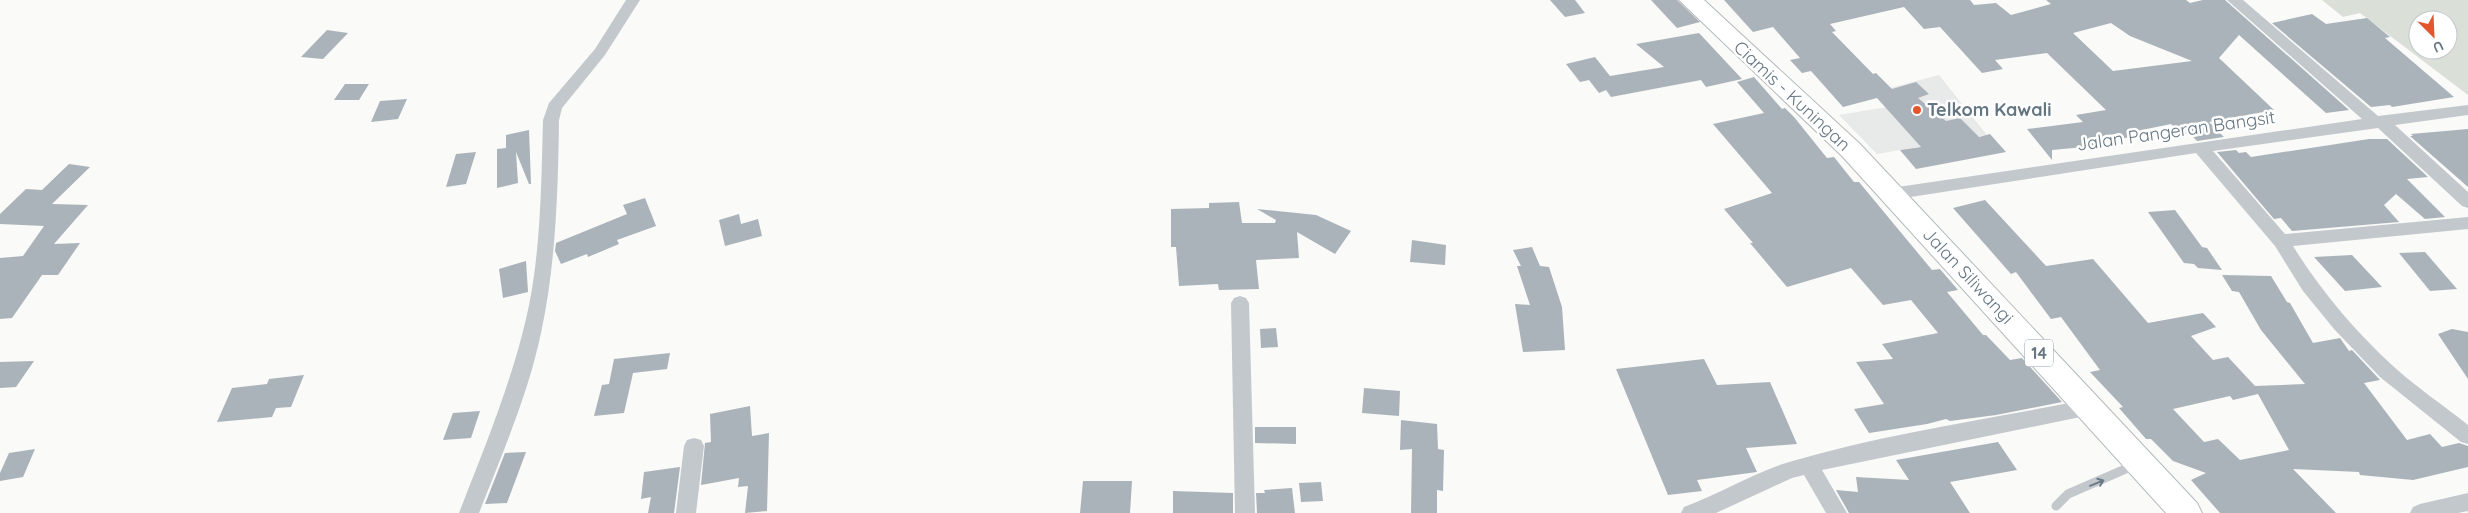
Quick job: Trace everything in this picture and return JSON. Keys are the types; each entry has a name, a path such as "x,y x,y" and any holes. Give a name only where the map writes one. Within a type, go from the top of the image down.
{"highway":[{"name":"Ciamis - Kuningan","path":"1690,0 1851,150 1891,194"},
{"name":"Jalan Siliwangi","path":"1891,194 2186,513"}],"street":[{"path":"469,513 511,404 532,333 544,260 550,171 551,120 555,107 597,58 633,0"},
{"path":"2234,0 2378,122 2468,202"},
{"name":"Jalan Pangeran Bangsit","path":"1891,194 2200,147 2468,110"},
{"path":"2200,147 2281,241 2309,286 2340,324 2387,372 2468,436"},
{"path":"2281,241 2468,223"},
{"path":"1240,303 1245,513"},
{"path":"1691,513 1719,503 1788,472 1809,466 1908,442 2090,407"},
{"path":"686,513 694,446"},
{"path":"1809,466 1837,513"},
{"path":"2420,513 2468,502"}],"lane":[{"path":"2056,506 2068,494 2140,462"}],"shaded area":[{"path":"2322,0 2468,0 2468,95 2422,60 2458,60 2458,10 2408,10 2408,49 2360,13 2343,17"},
{"name":"Telkom Kawali","path":"1939,75 1987,135 1877,154 1839,115 1893,106 1879,91"}],"building":[{"path":"1550,0 1575,0 1585,13 1565,17"},
{"path":"1651,0 1677,0 1700,22 1677,28"},
{"path":"1724,0 1970,0 1974,5 1996,3 2011,15 2051,4 2046,0 2186,0 2190,3 2203,0 2225,0 2349,110 2326,113 2239,35 2219,58 2274,110 2209,122 2224,137 2197,141 2189,133 2182,134 2171,124 2127,133 2131,137 2093,143 2095,146 2052,150 2052,160 2027,129 2083,122 2076,115 2106,110 2047,53 1995,60 2003,69 1982,73 1940,27 1924,29 1904,7 1830,24 1836,31 1832,32 1873,74 1876,73 1892,89 1916,82 1929,94 1918,98 1946,121 1960,118 1979,137 1990,134 2006,152 1916,169 1900,150 1921,147 1877,98 1843,107 1811,71 1802,73 1790,60 1800,58 1773,27 1753,32","holes":["2111,23 2130,36 2192,61 2113,71 2073,33"]},
{"path":"2312,14 2326,24 2367,18 2390,37 2385,38 2408,58 2408,60 2411,60 2454,97 2392,107 2390,105 2371,107 2272,23"},
{"path":"327,30 348,33 323,59 301,57"},
{"path":"1699,33 1742,79 1706,87 1701,80 1611,97 1606,90 1599,93 1589,80 1580,82 1566,64 1595,57 1610,76 1664,67 1636,44"},
{"path":"1754,77 1782,109 1785,108 1794,117 1827,158 1834,157 1854,182 1859,182 1932,270 1940,269 1958,290 1947,292 1983,335 1986,335 2010,360 2022,358 2062,402 1996,415 1950,421 1946,419 1927,424 1869,433 1854,409 1884,404 1856,362 1893,359 1882,344 1938,333 1911,300 1883,305 1851,268 1787,287 1724,209 1772,193 1713,124 1764,113 1737,82"},
{"path":"345,84 369,84 359,100 334,100"},
{"path":"407,99 398,119 371,122 380,101"},
{"path":"2468,129 2468,187 2410,136 2413,136 2411,134"},
{"path":"529,130 531,184 529,184 516,152 518,183 497,188 497,149 506,148 506,135"},
{"path":"2369,139 2387,139 2428,177 2407,179 2445,217 2425,219 2396,194 2384,205 2399,222 2292,231 2281,218 2274,219 2217,152 2236,150 2239,153 2246,152 2251,157"},
{"path":"476,152 466,184 446,187 456,154"},
{"path":"69,164 90,167 52,204 88,205 54,244 80,243 58,275 42,275 12,318 0,319 0,258 23,256 44,226 0,224 0,214 26,189 42,190"},
{"path":"645,198 656,226 617,240 619,244 588,257 587,254 561,264 555,251 556,243 627,214 623,205"},
{"path":"1985,200 2046,266 2093,259 2148,323 2203,313 2216,327 2191,336 2213,360 2228,357 2255,386 2305,384 2261,330 2239,292 2232,291 2222,275 2271,276 2287,302 2290,303 2313,343 2340,338 2349,351 2352,350 2380,380 2364,383 2407,440 2430,434 2442,447 2459,443 2468,446 2468,467 2413,480 2360,475 2359,472 2293,469 2336,513 2220,513 2191,480 2206,473 2173,461 2151,439 2146,439 2119,408 2123,407 2090,372 2100,370 2061,317 2051,319 2016,272 2011,274 1953,208","holes":["2258,394 2289,450 2240,460 2218,439 2204,442 2173,409 2230,396 2233,400"]},
{"path":"1239,202 1242,223 1275,223 1276,220 1257,209 1316,215 1351,231 1335,254 1297,232 1299,258 1256,260 1259,289 1219,290 1218,284 1179,286 1176,247 1171,247 1171,209 1209,208 1209,203"},
{"path":"2175,210 2202,247 2207,248 2222,270 2198,268 2194,264 2184,263 2148,212"},
{"path":"739,214 741,224 758,219 762,236 725,246 719,220"},
{"path":"1412,240 1446,245 1445,265 1410,262"},
{"path":"1532,247 1540,266 1549,267 1562,307 1565,350 1523,352 1515,304 1530,305 1517,266 1521,266 1513,250"},
{"path":"2425,252 2457,289 2430,291 2399,253"},
{"path":"2352,255 2382,287 2345,291 2314,257"},
{"path":"526,261 528,292 503,298 499,269"},
{"path":"1276,328 1278,347 1261,348 1260,329"},
{"path":"2452,329 2468,332 2468,379 2438,334"},
{"path":"670,353 667,369 633,373 624,413 594,416 602,385 609,384 614,359"},
{"path":"1704,359 1717,385 1770,382 1797,444 1746,448 1757,472 1697,480 1702,491 1668,495 1616,369"},
{"path":"34,361 16,387 0,388 0,362"},
{"path":"304,375 291,407 276,408 272,417 217,422 232,388 267,384 269,379"},
{"path":"1364,388 1400,391 1399,416 1362,413"},
{"path":"750,406 752,436 769,433 767,511 745,513 748,486 738,487 739,478 701,485 705,443 711,442 710,414"},
{"path":"480,411 471,438 443,440 453,413"},
{"path":"1401,420 1437,424 1438,449 1444,450 1443,491 1437,490 1437,513 1411,513 1412,449 1400,450"},
{"path":"1255,427 1296,427 1296,444 1255,443"},
{"path":"1998,442 2017,470 1950,482 1970,513 1849,513 1836,490 1858,492 1856,477 1909,480 1896,460"},
{"path":"35,449 23,477 0,481 0,473 9,453"},
{"path":"526,452 507,503 485,504 505,453"},
{"path":"680,467 674,513 648,513 651,497 641,499 644,472"},
{"path":"1083,481 1132,481 1130,513 1080,513"},
{"path":"1321,482 1323,501 1301,502 1299,483"},
{"path":"1292,488 1295,513 1257,513 1256,493 1265,493 1264,490"},
{"path":"1173,491 1233,493 1233,513 1173,513"}],"place":[{"name":"Telkom Kawali","path":"1917,110"}]}
